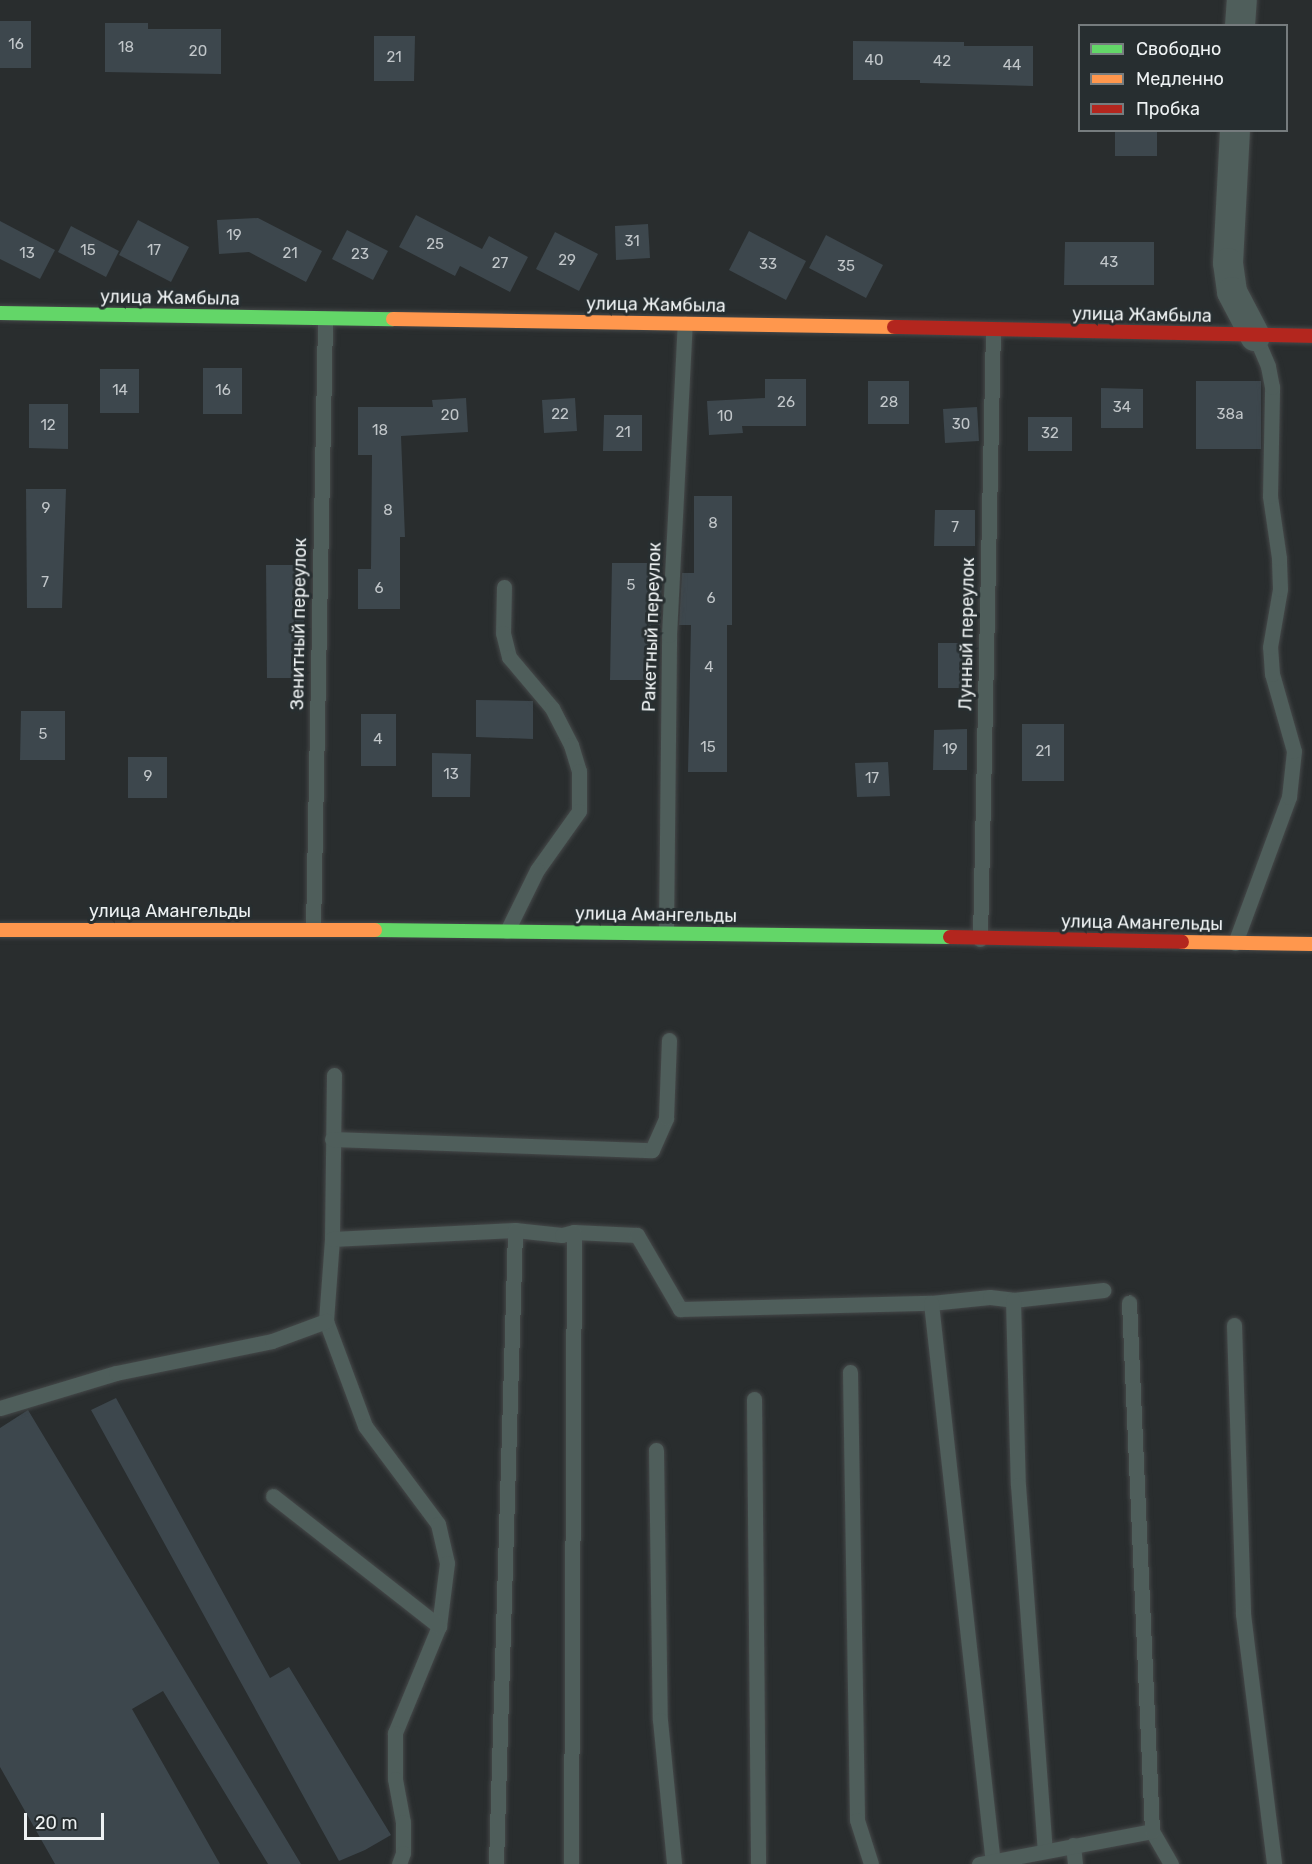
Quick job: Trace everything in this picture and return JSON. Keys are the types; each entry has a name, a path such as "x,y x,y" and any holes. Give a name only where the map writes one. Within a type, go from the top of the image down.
{"street":[{"path":"1240,24 1242,0"},
{"path":"1235,132 1228,263 1232,292 1256,336"},
{"name":"улица Жамбыла","path":"0,314 685,323 1312,336"},
{"name":"улица Амангельды","path":"0,930 313,929 666,932 1312,944"}],"lane":[{"name":"Зенитный переулок","path":"313,929 325,319"},
{"name":"Ракетный переулок","path":"666,932 669,635 685,323"},
{"name":"Лунный переулок","path":"980,939 993,330"},
{"path":"1235,943 1289,796 1294,751 1272,674 1270,647 1280,589 1279,558 1270,496 1272,387 1268,366 1256,336"},
{"path":"504,587 503,633 509,657 552,708 571,745 579,771 579,811 537,870 507,931"},
{"path":"332,1139 652,1150 666,1118 669,1040"},
{"path":"334,1075 332,1239 326,1321 365,1426 438,1524 447,1563 439,1626 395,1733 395,1779 403,1822 403,1853 399,1864"},
{"path":"332,1239 515,1230 562,1235 574,1232 637,1235 680,1309 931,1303 990,1297 1013,1300 1103,1290"},
{"path":"496,1864 515,1230"},
{"path":"571,1864 574,1232"},
{"path":"1013,1300 1018,1485 1045,1850"},
{"path":"931,1303 989,1862 1152,1830"},
{"path":"1130,1303 1152,1830 1171,1864"},
{"path":"0,1408 116,1373 272,1341 326,1321"},
{"path":"1234,1325 1243,1614 1274,1864"},
{"path":"850,1372 857,1820 871,1864"},
{"path":"754,1399 758,1864"},
{"path":"656,1450 660,1720 674,1864"},
{"path":"273,1496 439,1626"},
{"path":"1073,1845 1075,1864"}],"building":[{"path":"0,21 31,21 31,68 0,68"},
{"path":"105,23 148,23 148,29 221,29 221,74 105,72"},
{"path":"374,36 415,36 414,81 374,81"},
{"path":"853,41 964,42 964,46 1033,46 1033,86 920,83 920,80 853,80"},
{"path":"1115,132 1157,132 1157,156 1115,156"},
{"path":"416,215 482,249 489,236 528,257 510,292 460,266 455,276 399,247"},
{"path":"258,218 322,251 306,282 249,252 219,254 217,220"},
{"path":"138,220 189,247 171,282 119,255"},
{"path":"0,221 55,250 40,279 0,259"},
{"path":"648,224 650,258 616,260 615,226"},
{"path":"71,226 119,251 106,277 58,252"},
{"path":"347,230 388,251 373,280 332,259"},
{"path":"749,231 806,261 786,300 729,270"},
{"path":"555,232 598,254 579,291 536,269"},
{"path":"826,235 883,265 866,298 809,268"},
{"path":"1065,242 1154,242 1154,285 1064,285"},
{"path":"203,368 242,368 242,414 203,414"},
{"path":"100,369 139,369 139,413 100,413"},
{"path":"765,379 806,379 806,426 742,426 743,433 709,435 707,401 765,398"},
{"path":"868,381 909,381 909,424 868,424"},
{"path":"1196,381 1261,381 1261,449 1196,449"},
{"path":"1101,388 1143,389 1143,428 1101,428"},
{"path":"466,398 468,432 401,436 405,537 400,537 400,609 358,609 358,569 371,569 372,455 358,455 358,407 433,407 432,400"},
{"path":"575,398 577,431 544,433 542,400"},
{"path":"29,404 68,404 68,449 29,448"},
{"path":"977,407 979,441 945,443 943,409"},
{"path":"604,415 642,415 642,451 603,451"},
{"path":"1028,417 1072,417 1072,451 1028,451"},
{"path":"26,489 66,489 62,608 27,608"},
{"path":"694,496 732,496 732,625 727,625 727,772 688,772 691,625 679,625 682,573 694,573"},
{"path":"935,510 975,510 975,546 934,546"},
{"path":"612,563 650,563 650,573 662,573 660,625 651,625 651,680 610,680"},
{"path":"266,565 304,565 304,678 267,678"},
{"path":"938,643 971,643 971,688 938,688"},
{"path":"476,700 533,701 533,739 476,737"},
{"path":"21,711 65,711 65,760 20,760"},
{"path":"361,714 396,714 396,766 361,766"},
{"path":"1022,724 1064,724 1064,781 1022,781"},
{"path":"967,729 967,770 933,770 934,730"},
{"path":"432,753 471,754 470,797 432,797"},
{"path":"128,757 167,757 167,798 128,798"},
{"path":"888,762 890,796 857,797 855,763"},
{"path":"116,1398 270,1678 289,1667 391,1835 339,1861 91,1410"},
{"path":"28,1410 301,1864 268,1864 163,1691 132,1709 220,1864 55,1864 0,1767 0,1428"}],"traffic: fast":[{"path":"0,313 393,319"},
{"path":"375,930 950,937"}],"traffic: slow":[{"path":"393,319 894,327"},
{"path":"0,930 375,930"},
{"path":"1182,942 1312,944"}],"traffic: jam":[{"path":"894,327 1312,336"},
{"path":"950,937 1182,942"}]}
